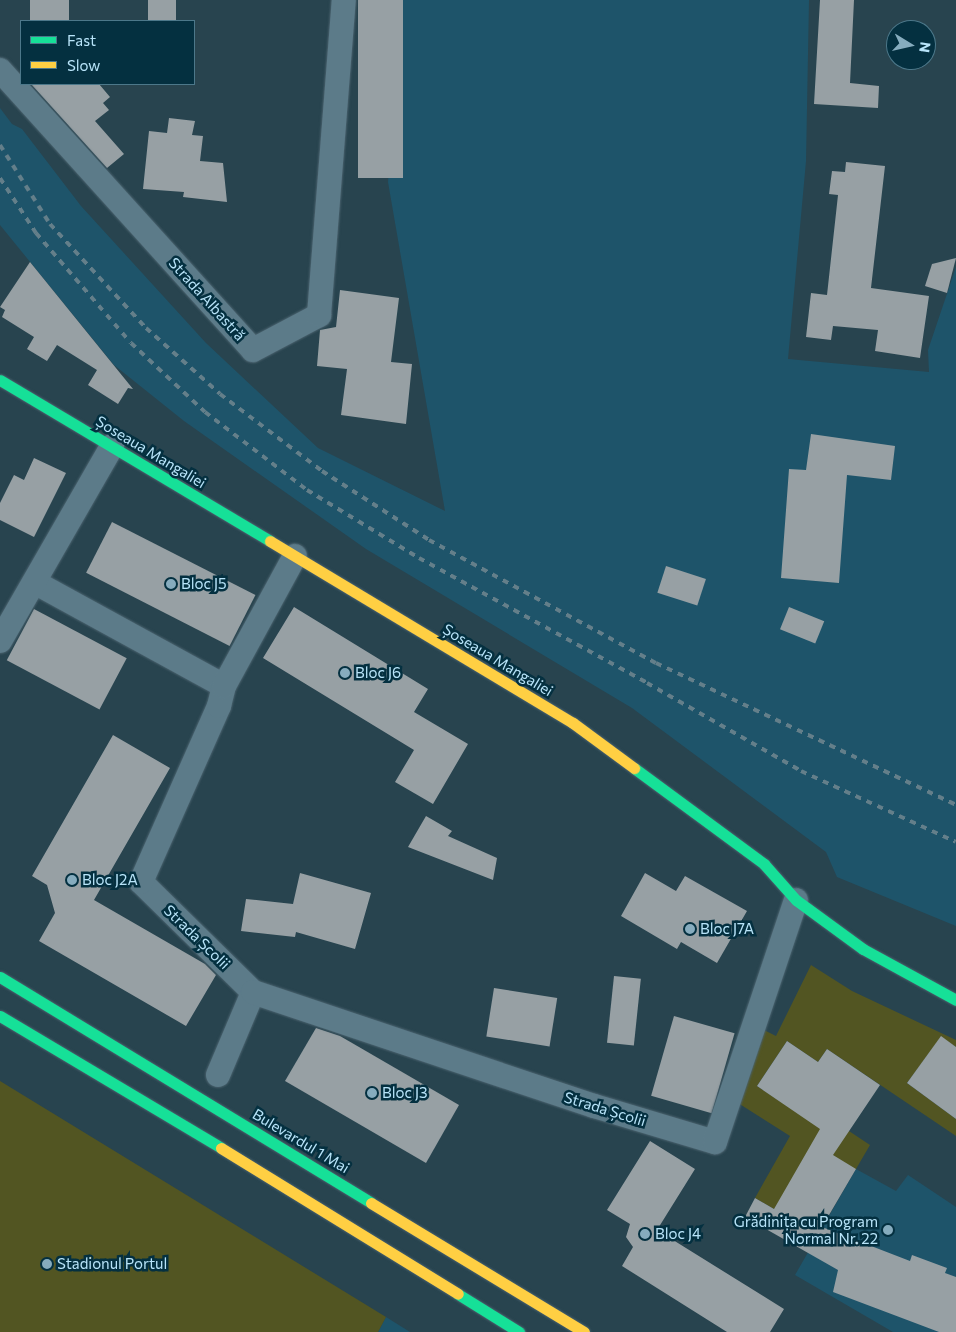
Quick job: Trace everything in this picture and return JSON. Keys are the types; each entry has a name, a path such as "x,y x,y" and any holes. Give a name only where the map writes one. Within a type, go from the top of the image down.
{"main road":[{"name":"Șoseaua Mangaliei","path":"0,380 573,723 764,864 796,900 863,948 956,1000"},
{"name":"Bulevardul 1 Mai","path":"0,977 584,1332"},
{"path":"0,1016 264,1174 518,1332"}],"street":[{"name":"Strada Albastră","path":"0,70 253,350 319,315 344,0"},
{"path":"0,640 36,583 112,446"},
{"path":"36,583 224,686 296,556"},
{"name":"Strada Școlii","path":"224,686 219,706 141,882 254,992 594,1106 715,1142 796,900"},
{"path":"218,1075 232,1048 254,992"}],"shaded area":[{"path":"403,0 809,0 806,161 788,359 929,372 928,350 956,267 956,926 837,877 826,852 632,708 366,549 184,421 114,365 0,225 0,108 12,124 22,129 81,206 206,343 318,448 445,511 388,182"},
{"name":"Grădinița cu Program Normal Nr. 22","path":"856,1169 896,1191 908,1175 956,1207 956,1332 893,1332 795,1275"},
{"path":"386,1317 410,1332 378,1332"}],"green space":[{"path":"811,965 852,991 956,1040 956,1047 941,1037 907,1083 956,1119 956,1136 827,1049 818,1062 787,1041 757,1086 811,1122 849,1131 870,1145 856,1169 774,1209 755,1198 790,1136 738,1103 764,1030 776,1036"},
{"path":"0,1081 386,1317 378,1332 0,1332"}],"building":[{"path":"30,0 69,0 69,20 30,20"},
{"path":"148,0 176,0 176,20 148,20"},
{"path":"358,0 403,0 403,178 358,178"},
{"path":"820,0 854,0 850,83 879,86 878,108 814,104"},
{"path":"32,85 100,85 110,97 103,103 109,110 95,121 124,154 107,168"},
{"path":"169,118 195,121 192,135 203,136 200,161 223,163 227,202 183,197 184,192 143,189 149,131 167,133"},
{"path":"846,162 885,166 871,288 929,296 920,358 875,351 878,330 833,326 831,340 806,337 811,293 827,295 838,195 829,194 832,171 845,172"},
{"path":"956,258 947,293 925,286 932,264"},
{"path":"30,262 133,389 128,388 118,404 88,385 97,370 57,345 47,361 27,349 34,337 2,317 5,310 0,307"},
{"path":"340,290 399,298 391,362 412,364 406,424 341,415 347,369 317,366 320,330 336,327"},
{"path":"811,434 895,446 891,480 847,475 839,583 781,578 789,469 806,470"},
{"path":"34,458 66,473 34,537 0,520 0,503 14,475 24,480"},
{"name":"Bloc J5","path":"112,522 255,595 230,646 86,573"},
{"path":"666,566 706,579 697,606 657,593"},
{"name":"Bloc J6","path":"294,607 428,689 414,712 468,744 433,804 395,782 414,750 263,658"},
{"path":"789,607 824,621 815,643 780,629"},
{"path":"34,609 127,658 99,710 7,660"},
{"name":"Bloc J2A","path":"113,735 170,768 94,900 205,964 216,975 186,1026 39,941 55,913 47,885 32,876"},
{"path":"426,816 452,831 448,836 497,858 493,880 408,847"},
{"path":"300,873 371,893 355,949 296,932 295,937 241,931 246,899 293,904"},
{"name":"Bloc J7A","path":"645,873 676,891 685,876 747,911 717,963 681,942 677,949 621,916"},
{"path":"614,976 641,979 634,1045 607,1043"},
{"path":"494,988 557,998 550,1046 486,1036"},
{"path":"674,1016 735,1033 712,1113 651,1096"},
{"name":"Bloc J3","path":"316,1028 340,1036 459,1105 426,1163 285,1081"},
{"path":"941,1036 956,1047 956,1119 907,1083"},
{"path":"787,1041 818,1062 827,1049 880,1085 833,1155 856,1169 822,1227 910,1261 912,1255 947,1268 945,1273 956,1277 956,1332 939,1332 833,1292 838,1270 745,1217 755,1198 774,1209 820,1129 757,1086"},
{"name":"Bloc J4","path":"650,1141 695,1169 657,1230 784,1309 770,1332 727,1332 622,1266 633,1247 626,1237 630,1224 607,1210"}],"railway":[{"path":"0,145 50,224 146,328 220,394 322,471 429,540 656,663 956,805"},
{"path":"0,178 36,233 131,343 205,412 307,490 419,558 647,683 801,771 956,842"}],"traffic: fast":[{"path":"0,380 270,541"},
{"path":"634,768 764,864 796,900 863,949 956,1000"},
{"path":"0,977 371,1203"},
{"path":"0,1016 221,1148"},
{"path":"458,1294 519,1332"}],"traffic: slow":[{"path":"270,541 573,723 634,768"},
{"path":"221,1148 458,1294"},
{"path":"371,1203 584,1332"}],"place":[{"name":"Bloc J5","path":"171,584"},
{"name":"Bloc J6","path":"345,673"},
{"name":"Bloc J2A","path":"72,880"},
{"name":"Bloc J7A","path":"690,929"},
{"name":"Bloc J3","path":"372,1093"},
{"name":"Grădinița cu Program Normal Nr. 22","path":"888,1230"},
{"name":"Bloc J4","path":"645,1234"},
{"name":"Stadionul Portul","path":"47,1264"}]}
